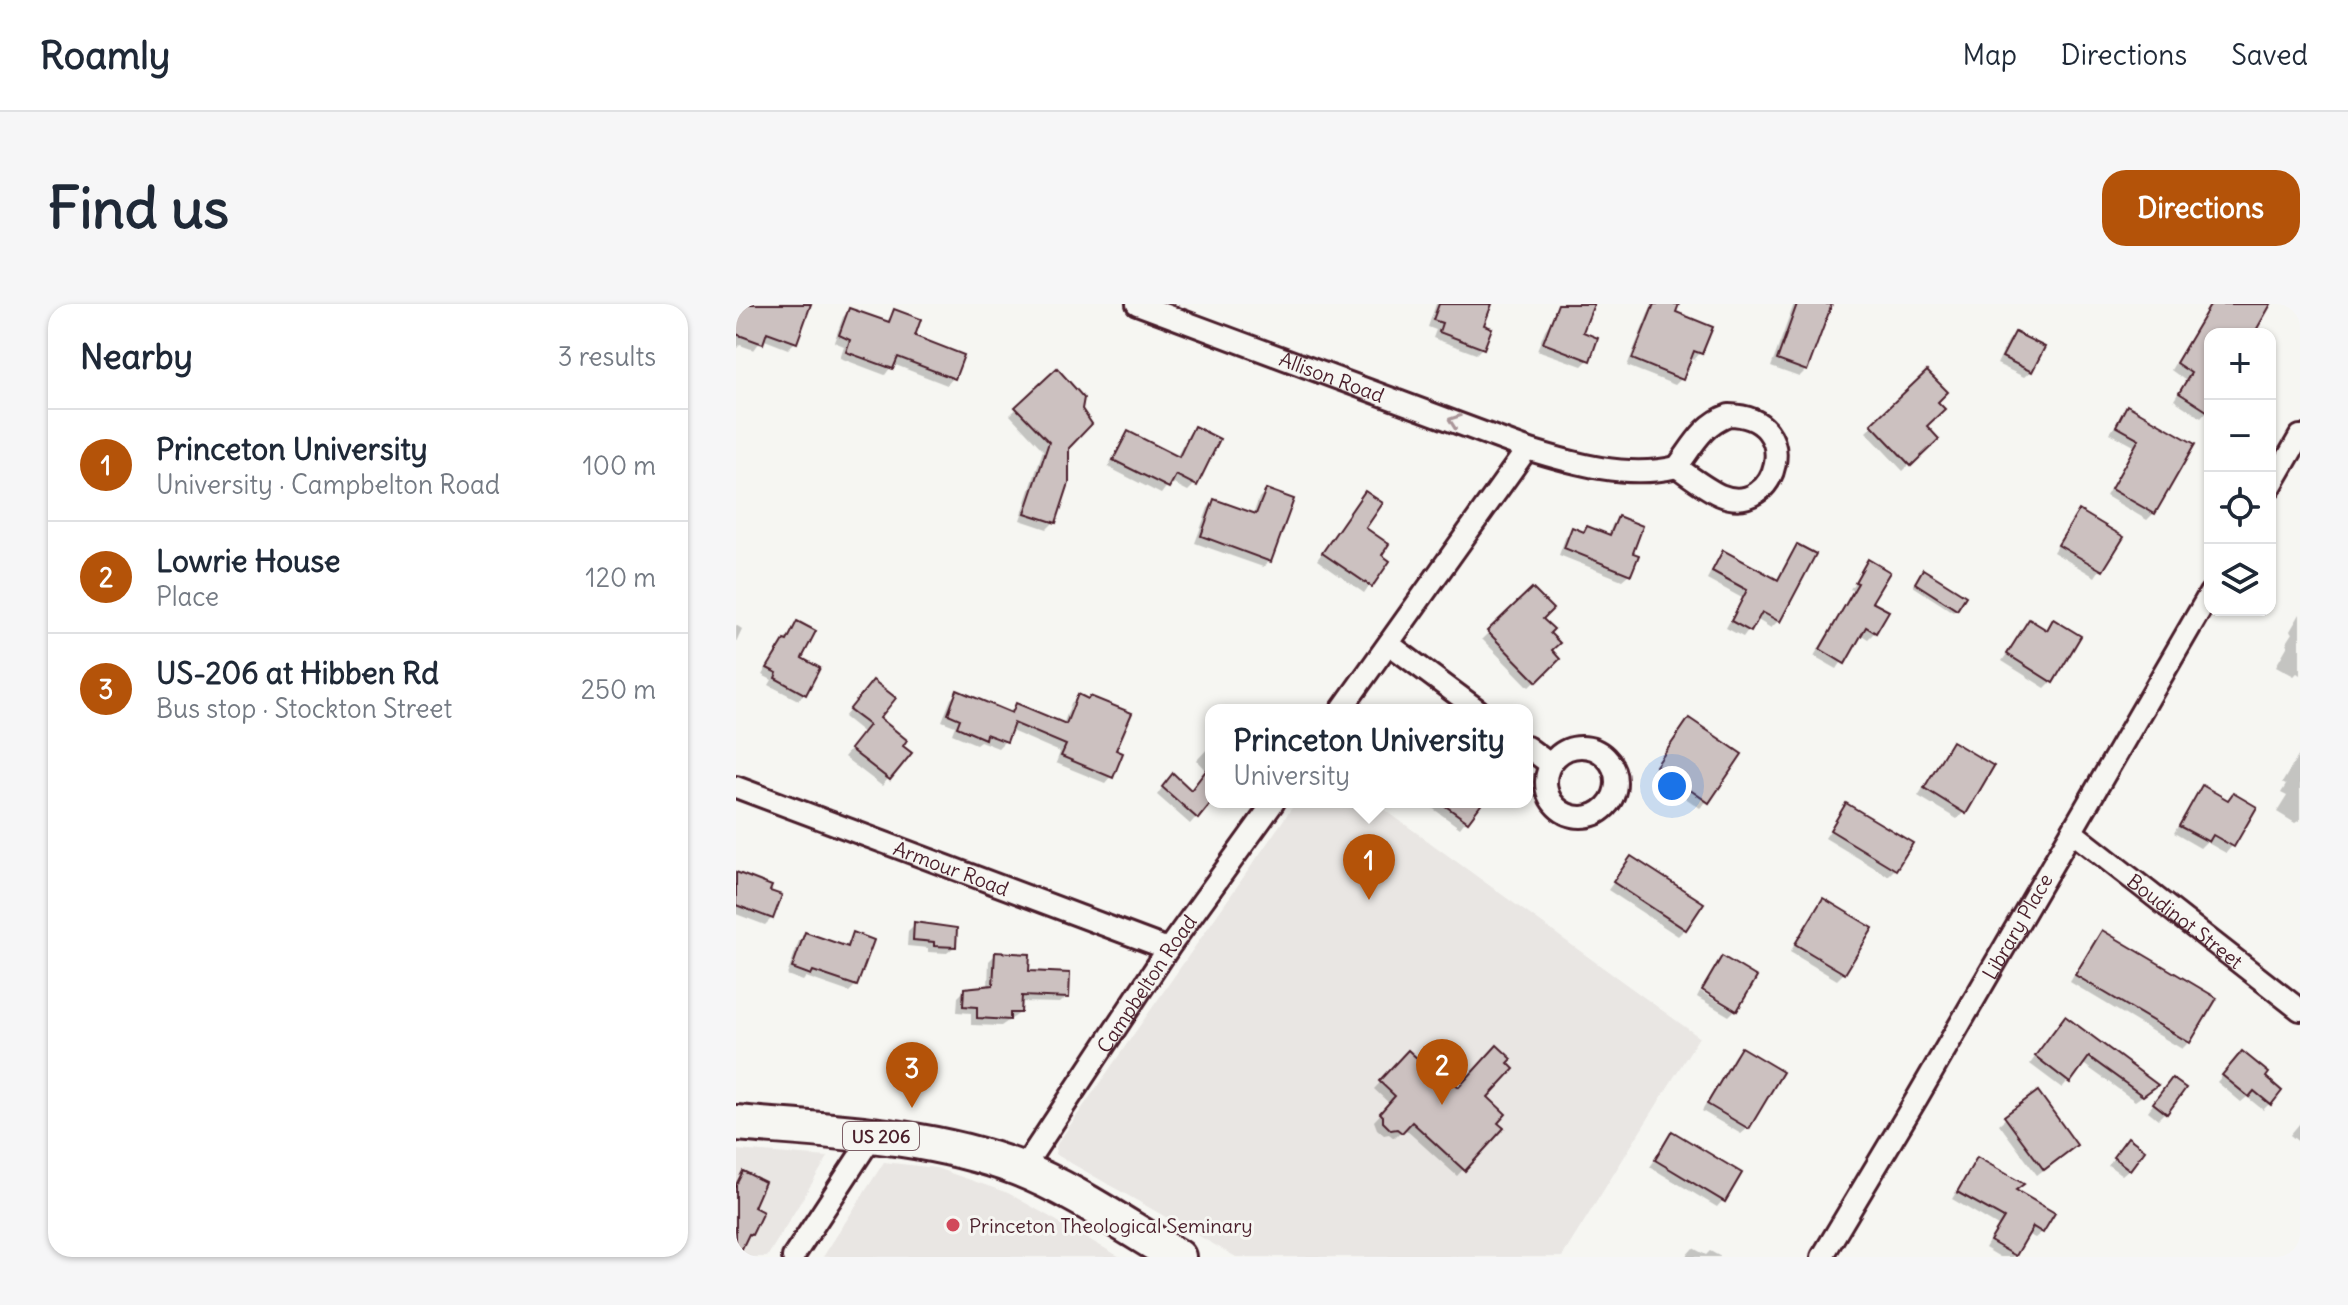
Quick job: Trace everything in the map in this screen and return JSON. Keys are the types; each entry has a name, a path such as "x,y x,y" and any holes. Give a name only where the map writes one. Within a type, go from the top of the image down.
{"highway":[{"name":"US 206","path":"736,1123 873,1135 956,1149 1022,1170 1074,1195 1178,1257"}],"street":[{"name":"Allison Road","path":"1137,304 1568,462 1605,469 1657,472 1677,467"},
{"path":"1729,415 1743,415 1766,428 1777,453 1776,467 1770,479 1748,496 1735,498 1721,495 1677,467 1705,428 1716,419 1729,415"},
{"path":"2276,478 2300,436"},
{"path":"1345,704 1527,449"},
{"name":"Library Place","path":"1822,1257 2204,603"},
{"path":"1389,644 1470,704"},
{"path":"1533,751 1550,764"},
{"name":"Armour Road","path":"736,787 1168,949"},
{"name":"Campbelton Road","path":"1022,1170 1168,949 1270,808"},
{"name":"Boudinot Street","path":"2072,832 2300,1010"},
{"path":"793,1257 873,1135"}],"shaded area":[{"path":"1292,808 1382,808 1699,1037 1562,1257 1236,1257 1055,1154 1057,1144"},
{"path":"736,1150 828,1157 767,1257 736,1257"},
{"name":"Princeton Theological Seminary","path":"884,1162 936,1168 1008,1193 1120,1257 823,1257"}],"building":[{"path":"736,304 811,304 797,343 767,332 763,344 736,334"},
{"path":"1439,304 1492,304 1484,325 1492,328 1484,349 1439,332 1442,323 1433,320"},
{"path":"1558,304 1594,304 1583,332 1598,338 1590,361 1543,343"},
{"path":"1654,304 1679,304 1676,312 1713,327 1702,354 1694,351 1683,380 1632,359"},
{"path":"1797,304 1832,304 1807,371 1777,360"},
{"path":"2211,304 2271,304 2257,328 2204,328 2204,409 2179,393 2191,373 2176,363"},
{"path":"849,308 889,322 894,309 921,319 915,336 964,355 955,379 898,357 893,369 846,352 850,340 839,335"},
{"path":"2015,332 2045,347 2032,372 2002,357"},
{"path":"1057,368 1084,398 1082,409 1092,424 1069,448 1069,483 1056,523 1025,513 1049,442 1015,407"},
{"path":"1927,371 1948,392 1938,402 1945,409 1927,426 1939,439 1911,466 1871,424"},
{"path":"2127,405 2195,444 2155,514 2111,489 2139,439 2116,426"},
{"path":"1194,426 1220,439 1197,486 1176,475 1169,488 1113,460 1128,431 1179,457"},
{"path":"1266,489 1294,499 1271,562 1201,536 1214,499 1256,514"},
{"path":"1365,491 1383,503 1366,528 1389,544 1382,555 1390,561 1372,587 1322,553"},
{"path":"2079,510 2124,537 2103,571 2058,545"},
{"path":"1618,516 1643,526 1633,553 1639,555 1631,575 1564,548 1572,527 1584,532 1587,526 1610,535"},
{"path":"1797,544 1816,554 1780,622 1762,612 1751,632 1731,621 1747,590 1712,571 1723,550 1778,580"},
{"path":"1868,559 1890,572 1872,602 1889,611 1876,633 1866,627 1845,664 1820,649 1858,583 1855,582"},
{"path":"1923,569 1966,596 1957,610 1915,583"},
{"path":"1532,588 1553,609 1543,619 1554,629 1550,633 1560,643 1552,650 1560,659 1537,682 1487,631"},
{"path":"2029,619 2047,630 2053,619 2081,636 2053,683 2007,654"},
{"path":"797,621 816,631 802,658 820,668 806,695 775,678 777,673 767,668"},
{"path":"873,680 896,698 880,718 907,740 903,746 912,753 890,780 850,749 869,725 849,710"},
{"path":"957,690 1012,713 1016,703 1066,724 1078,694 1132,713 1116,750 1123,753 1113,778 1061,756 1066,745 1014,723 1007,742 986,734 985,739 957,727 960,719 948,714"},
{"path":"1689,718 1742,754 1709,803 1656,766"},
{"path":"1952,741 1994,766 1966,814 1924,788"},
{"path":"1205,772 1207,808 1198,819 1162,787 1173,773 1191,790"},
{"path":"2202,785 2228,800 2233,793 2257,807 2234,847 2213,835 2209,842 2179,826"},
{"path":"1846,803 1913,843 1896,870 1830,830"},
{"path":"1448,808 1478,808 1468,822"},
{"path":"1631,856 1704,903 1686,930 1613,882"},
{"path":"736,872 772,886 770,891 782,895 773,919 736,905"},
{"path":"1823,898 1873,928 1845,974 1795,944"},
{"path":"914,922 957,928 956,947 934,946 934,942 913,940"},
{"path":"2102,930 2217,998 2190,1043 2075,975"},
{"path":"805,932 848,947 853,932 874,940 857,986 813,971 811,975 792,968"},
{"path":"995,952 1030,954 1029,971 1070,973 1069,998 1022,996 1021,1013 1010,1013 1010,1020 977,1018 977,1007 963,1006 964,988 993,985"},
{"path":"1722,956 1757,977 1737,1011 1702,990"},
{"path":"2065,1016 2158,1085 2143,1096 2089,1057 2070,1083 2035,1056"},
{"path":"1497,1045 1512,1059 1508,1063 1514,1069 1488,1097 1506,1114 1498,1123 1504,1128 1465,1171 1412,1122 1402,1133 1397,1129 1391,1130 1383,1122 1380,1113 1395,1096 1379,1081 1408,1050 1431,1071 1434,1068 1459,1087"},
{"path":"1741,1047 1783,1072 1749,1129 1707,1104"},
{"path":"2242,1051 2269,1073 2266,1077 2282,1091 2271,1105 2254,1091 2249,1097 2222,1075"},
{"path":"2172,1078 2186,1088 2167,1114 2153,1103"},
{"path":"2038,1091 2077,1145 2044,1170 2004,1116"},
{"path":"1672,1131 1742,1173 1725,1202 1655,1160"},
{"path":"2128,1137 2145,1150 2130,1170 2113,1157"},
{"path":"1977,1157 2024,1184 2016,1190 2055,1213 2043,1233 2033,1227 2016,1256 1990,1241 2004,1218 1957,1192"},
{"path":"743,1171 765,1182 754,1207 763,1212 752,1235 749,1234 736,1257 736,1185"}],"place":[{"name":"Princeton University","path":"1369,900"},
{"name":"Lowrie House","path":"1442,1105"},
{"name":"US-206 at Hibben Rd","path":"912,1108"},
{"name":"Princeton Theological Seminary","path":"953,1225"}]}
